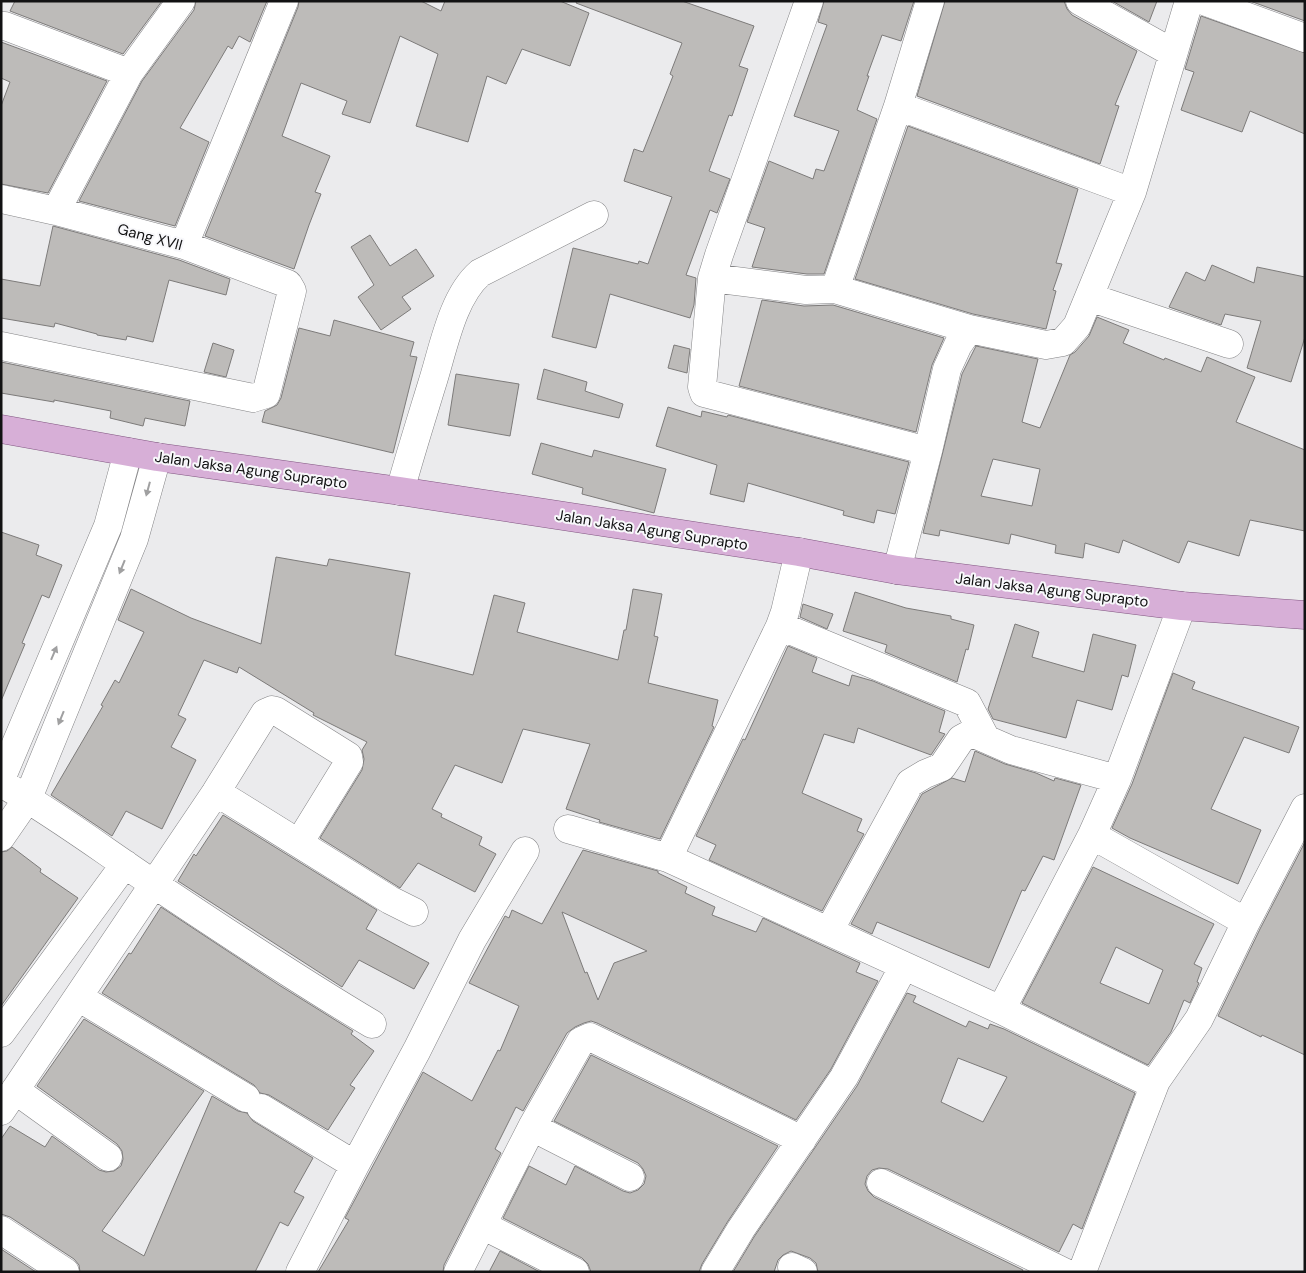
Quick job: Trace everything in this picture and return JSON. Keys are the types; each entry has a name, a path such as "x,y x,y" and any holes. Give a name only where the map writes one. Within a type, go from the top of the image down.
{"main road":[{"name":"Jalan Jaksa Agung Suprapto","path":"1,429 157,457 400,491 799,552 897,570 1182,606 1305,614"}],"street":[{"path":"56,211 129,73 180,1"},
{"path":"184,245 284,1"},
{"path":"809,1 712,278 702,387 704,393 928,451"},
{"path":"835,289 898,106 930,1"},
{"path":"1080,1 1173,53"},
{"path":"712,278 806,290 835,289 969,329 1046,345 1063,342 1077,326 1132,192 1189,1"},
{"path":"1204,1 1305,38"},
{"path":"1,26 6,26 129,73"},
{"path":"898,106 1132,192"},
{"name":"Gang XVII","path":"1,199 56,211 184,245 288,284 292,291 266,394 259,398 1,346"},
{"path":"400,491 450,328 467,287 480,273 594,215"},
{"path":"1089,297 1229,344"},
{"path":"897,570 947,369 958,345 969,329"},
{"path":"1,779 108,526 128,452"},
{"path":"1,836 28,798 134,539 157,457"},
{"path":"668,858 780,626 799,552"},
{"path":"1001,1010 1092,835 1117,779 1182,606"},
{"path":"780,626 967,703 986,739"},
{"path":"108,1157 5,1105 216,792 265,712 272,710 348,756 348,762 299,843"},
{"path":"829,932 910,783 942,767 965,736 972,733 1011,750 1117,779"},
{"path":"1,784 28,798 154,884 320,993 372,1024"},
{"path":"216,792 390,900 414,912"},
{"path":"1082,1272 1156,1081 1199,1019 1246,922 1305,808"},
{"path":"568,829 668,858 1001,1010 1146,1081 1156,1081"},
{"path":"1092,835 1246,922"},
{"path":"300,1272 417,1050 472,940 525,851"},
{"path":"1,1033 125,864"},
{"path":"715,1272 741,1229 844,1077 904,966"},
{"path":"78,997 355,1165"},
{"path":"458,1272 532,1127 581,1041 590,1037 802,1140"},
{"path":"532,1127 630,1177"},
{"path":"880,1182 1064,1272"},
{"path":"482,1225 575,1272"},
{"path":"1,1230 65,1272"}],"building":[{"path":"15,1 162,1 123,54 10,11"},
{"path":"196,1 267,1 250,42 239,36 232,49 228,46 180,128 209,142 175,226 79,201 142,81 194,10"},
{"path":"299,1 421,1 441,11 445,1 560,1 589,13 570,66 522,49 506,84 487,76 468,142 416,126 438,54 400,36 370,123 342,114 347,101 301,83 282,136 330,156 315,192 321,194 294,269 205,236"},
{"path":"577,1 682,1 754,26 739,66 748,69 732,116 729,115 709,171 730,179 717,213 710,210 686,275 696,278 694,305 690,318 610,294 596,348 552,337 573,248 638,264 639,261 648,264 672,197 624,181 634,149 643,152 673,76 670,74 682,43 576,3"},
{"path":"824,1 914,1 901,41 882,35 867,76 869,76 857,110 877,119 824,274 807,274 752,267 765,228 747,222 769,161 813,179 816,169 824,171 839,131 794,116 827,25 818,22"},
{"path":"945,1 1064,1 1072,15 1137,51 1115,105 1119,106 1100,164 917,96"},
{"path":"1112,1 1157,1 1149,22"},
{"path":"1250,1 1305,1 1305,21"},
{"path":"1201,16 1305,53 1305,134 1250,111 1242,132 1181,110 1194,72 1185,69"},
{"path":"1,42 107,81 48,193 1,184 1,106 10,82 1,78"},
{"path":"908,126 1078,189 1056,263 1062,264 1053,290 1056,291 1046,329 973,314 855,279"},
{"path":"53,226 179,260 230,279 226,295 169,280 153,342 127,336 126,340 97,335 55,323 54,327 1,318 1,279 40,286"},
{"path":"370,235 390,266 416,249 434,276 402,297 411,309 381,330 358,297 374,285 351,247"},
{"path":"1212,265 1254,283 1257,267 1305,277 1305,337 1291,382 1247,368 1261,321 1225,314 1221,325 1169,307 1186,272 1205,281"},
{"path":"762,300 804,306 833,305 944,338 932,365 916,432 739,386"},
{"path":"1097,317 1129,330 1123,343 1164,360 1165,358 1201,372 1207,357 1255,377 1236,422 1305,450 1305,531 1250,520 1239,556 1188,541 1179,563 1123,540 1119,553 1085,543 1083,558 1055,553 1056,545 1011,534 1009,544 940,530 939,536 923,533 962,374 976,346 1038,359 1022,422 1040,428 1070,355 1089,336","holes":["993,459 1040,469 1032,506 981,496"]},
{"path":"334,320 414,342 410,356 417,357 393,453 262,422 265,411 277,405 281,398 299,328 330,336"},
{"path":"213,343 234,350 226,377 204,372"},
{"path":"674,345 690,349 687,373 668,368"},
{"path":"1,362 190,401 185,426 145,418 143,426 110,418 111,411 54,400 54,402 1,393"},
{"path":"544,369 587,382 585,391 623,404 619,418 537,399"},
{"path":"456,374 519,384 510,436 448,425"},
{"path":"668,407 701,417 702,411 727,417 728,415 909,462 895,514 877,510 874,523 843,515 844,511 748,483 744,502 710,494 717,465 656,446"},
{"path":"541,443 592,457 594,450 666,469 654,513 582,494 583,488 532,474"},
{"path":"1,532 39,545 36,555 62,565 49,598 42,595 22,643 25,644 1,701"},
{"path":"276,557 327,566 329,559 410,573 395,655 473,675 494,595 525,603 517,632 618,660 624,630 626,630 633,589 662,594 654,636 658,637 648,683 718,700 712,726 714,727 660,839 599,822 600,820 566,809 590,744 523,729 502,783 455,765 432,809 442,814 441,817 482,837 479,845 496,854 475,892 418,863 400,888 320,838 362,770 364,759 362,750 367,742 313,715 314,713 239,667 237,673 204,660 178,715 186,719 171,747 196,760 162,829 126,811 112,836 51,795 103,706 101,705 115,680 119,683 144,632 118,620 131,589 191,618 261,644"},
{"path":"855,592 906,608 951,616 951,619 974,625 957,682 885,652 887,645 843,631"},
{"path":"803,604 833,614 827,629 800,617"},
{"path":"1015,624 1039,632 1032,657 1084,672 1093,634 1136,645 1128,677 1122,675 1112,710 1077,700 1066,738 993,719 988,709"},
{"path":"788,646 817,658 812,672 849,686 852,675 873,681 945,711 939,732 945,734 931,755 858,728 854,743 824,734 802,793 862,819 857,831 864,834 822,911 709,860 716,845 696,836 743,739 745,740"},
{"path":"1173,673 1195,682 1192,689 1299,727 1289,753 1244,737 1211,809 1261,830 1238,884 1130,838 1112,828 1132,784"},
{"path":"975,751 1005,764 1036,773 1054,781 1055,778 1081,785 1054,860 1043,856 1025,891 1022,890 989,968 877,922 872,934 851,924 922,794 952,778 965,782"},
{"path":"223,815 377,910 366,929 429,963 414,989 359,960 342,987 178,881 194,854 196,856"},
{"path":"1305,842 1305,1055 1262,1035 1261,1037 1218,1016"},
{"path":"12,847 41,869 40,872 78,898 1,1006 1,852 7,851"},
{"path":"583,850 658,871 658,873 687,887 685,893 715,907 712,915 756,932 763,918 860,963 856,972 878,981 831,1069 796,1120 597,1023 591,1021 575,1027 567,1033 523,1111 516,1107 495,1149 501,1153 444,1265 443,1272 318,1272 349,1220 345,1218 423,1072 472,1101 498,1050 500,1051 519,1006 469,983 505,916 509,918 512,910 542,924","holes":["562,912 647,951 614,963 598,1000 587,972 585,973"]},
{"path":"1093,867 1214,924 1194,964 1202,968 1197,982 1199,983 1190,1003 1184,1000 1171,1032 1148,1065 1022,1003","holes":["1116,947 1163,970 1149,1004 1100,983"]},
{"path":"161,907 279,985 353,1031 351,1034 374,1051 350,1085 355,1088 328,1130 269,1095 260,1093 254,1085 102,993 129,953 131,954"},
{"path":"907,993 916,996 913,1002 966,1027 969,1021 988,1029 990,1024 1004,1029 1135,1093 1082,1229 1073,1224 1059,1252 888,1169 879,1168 872,1170 867,1176 865,1184 868,1191 874,1197 1023,1270 1022,1272 818,1272 816,1263 810,1258 791,1251 778,1260 774,1272 733,1272 754,1237 857,1086","holes":["958,1058 1007,1077 983,1122 941,1102"]},
{"path":"84,1019 204,1091 102,1231 144,1256 212,1096 238,1111 247,1113 253,1121 313,1158 294,1192 304,1197 288,1226 280,1222 255,1272 80,1272 79,1265 74,1259 10,1217 1,1214 1,1139 10,1126 45,1147 52,1136 99,1170 106,1172 114,1171 121,1166 123,1159 122,1151 117,1144 37,1086"},
{"path":"591,1055 778,1146 728,1221 699,1272 591,1272 588,1264 582,1258 503,1218 529,1166 566,1185 575,1166 630,1193 638,1190 644,1184 646,1176 638,1163 554,1121"},
{"path":"1,1249 36,1272 1,1272"},
{"path":"500,1251 540,1272 489,1272"}]}
